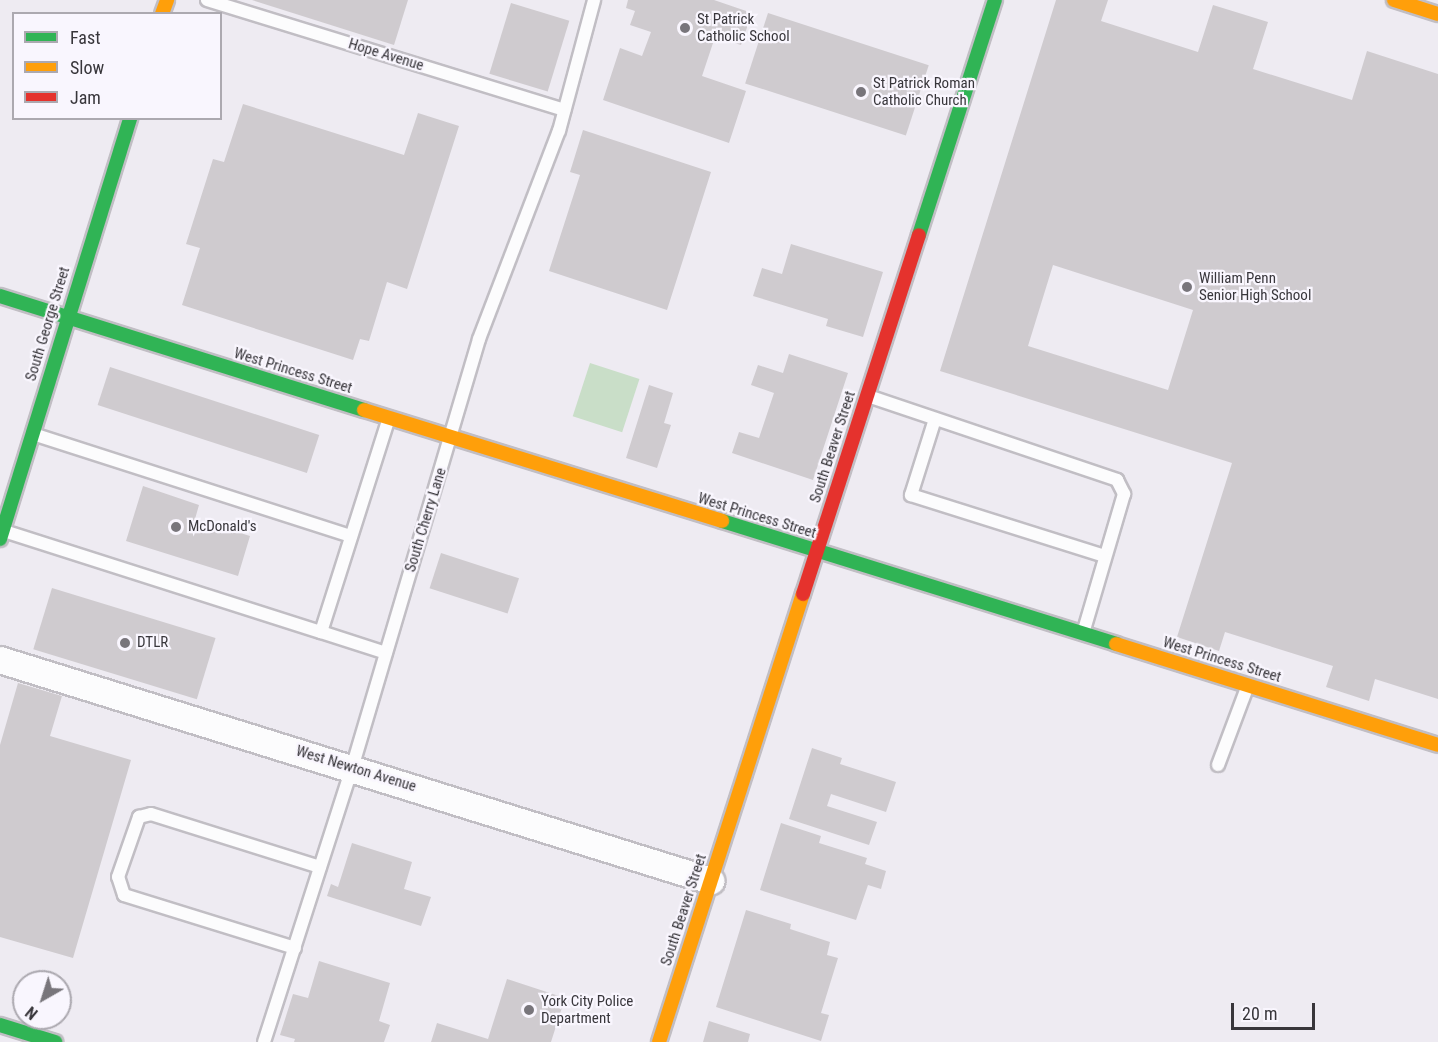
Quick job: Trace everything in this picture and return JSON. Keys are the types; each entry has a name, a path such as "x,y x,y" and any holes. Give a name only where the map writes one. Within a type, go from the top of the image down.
{"street":[{"name":"South Beaver Street","path":"659,1042 995,0"},
{"path":"1394,0 1438,14"},
{"name":"South George Street","path":"1,535 129,120"},
{"name":"West Princess Street","path":"0,296 1438,745"},
{"name":"West Newton Avenue","path":"0,660 711,881"},
{"path":"0,1025 55,1042"}],"lane":[{"name":"Hope Avenue","path":"207,0 564,110"},
{"name":"South Cherry Lane","path":"264,1042 352,768 479,339 559,131 594,0"},
{"path":"867,395 1117,480 1124,494 1083,634"},
{"path":"321,632 389,418"},
{"path":"935,419 911,495 1104,556"},
{"path":"32,434 351,536"},
{"path":"1,535 386,653"},
{"path":"1218,765 1248,685"},
{"path":"295,948 124,894 118,877 139,817 151,814 320,867"}],"green space":[{"path":"590,363 639,379 622,432 573,416"}],"building":[{"path":"252,0 408,0 394,45"},
{"path":"628,0 714,0 752,13 741,45 715,37 702,76 746,91 729,143 603,100 620,48 642,56 651,32 630,25 635,11 626,8"},
{"name":"William Penn Senior High School","path":"1056,0 1108,0 1101,21 1198,52 1213,5 1268,22 1253,69 1352,100 1367,51 1438,74 1438,699 1375,679 1369,701 1326,687 1333,666 1225,632 1219,651 1177,637 1232,463 940,371","holes":["1053,265 1193,310 1168,390 1028,346"]},
{"path":"511,3 569,21 548,92 489,74"},
{"path":"768,13 929,65 906,136 745,83"},
{"path":"243,104 404,155 418,113 459,126 407,289 387,282 369,341 360,339 353,360 182,305 200,248 186,244 213,159 224,162"},
{"path":"583,130 711,172 667,310 549,271 580,175 570,172"},
{"path":"791,244 883,272 863,337 826,326 828,319 753,296 762,268 782,274"},
{"path":"789,354 848,373 813,480 732,453 739,432 759,438 774,393 751,385 758,365 783,373"},
{"path":"110,367 319,435 307,473 98,405"},
{"path":"649,385 673,393 664,423 671,425 657,468 626,458"},
{"name":"McDonald's","path":"143,486 199,505 195,519 250,536 238,576 126,541"},
{"path":"441,553 519,578 508,614 430,588"},
{"name":"DTLR","path":"52,588 216,638 197,699 33,649"},
{"path":"18,683 62,696 50,736 131,760 73,958 0,937 0,745"},
{"path":"812,748 842,758 840,764 896,782 886,812 831,794 827,806 877,822 869,845 789,819"},
{"path":"781,823 821,836 819,843 867,858 865,864 886,871 881,889 868,885 856,920 760,890"},
{"path":"352,843 412,862 404,889 431,897 421,926 327,896 331,884 338,887"},
{"path":"746,910 791,924 790,929 830,942 827,955 838,958 821,1013 829,1015 821,1041 716,1007"},
{"path":"319,961 390,983 379,1021 390,1025 384,1042 294,1042 295,1039 280,1035 293,994 308,998"},
{"name":"York City Police Department","path":"507,979 565,998 551,1042 431,1042 437,1023 488,1039"},
{"path":"709,1021 750,1034 748,1042 703,1042"}],"traffic: fast":[{"path":"919,235 995,0"},
{"path":"0,539 129,120"},
{"path":"0,296 364,410"},
{"path":"722,521 1116,644"},
{"path":"0,1025 55,1042"}],"traffic: slow":[{"path":"163,12 167,0"},
{"path":"1394,0 1438,14"},
{"path":"364,410 722,521"},
{"path":"659,1042 803,594"},
{"path":"1116,644 1438,745"}],"traffic: jam":[{"path":"803,594 919,235"}],"place":[{"name":"St Patrick Catholic School","path":"685,28"},
{"name":"St Patrick Roman Catholic Church","path":"861,92"},
{"name":"William Penn Senior High School","path":"1187,287"},
{"name":"McDonald's","path":"176,527"},
{"name":"DTLR","path":"125,643"},
{"name":"York City Police Department","path":"529,1010"}]}
